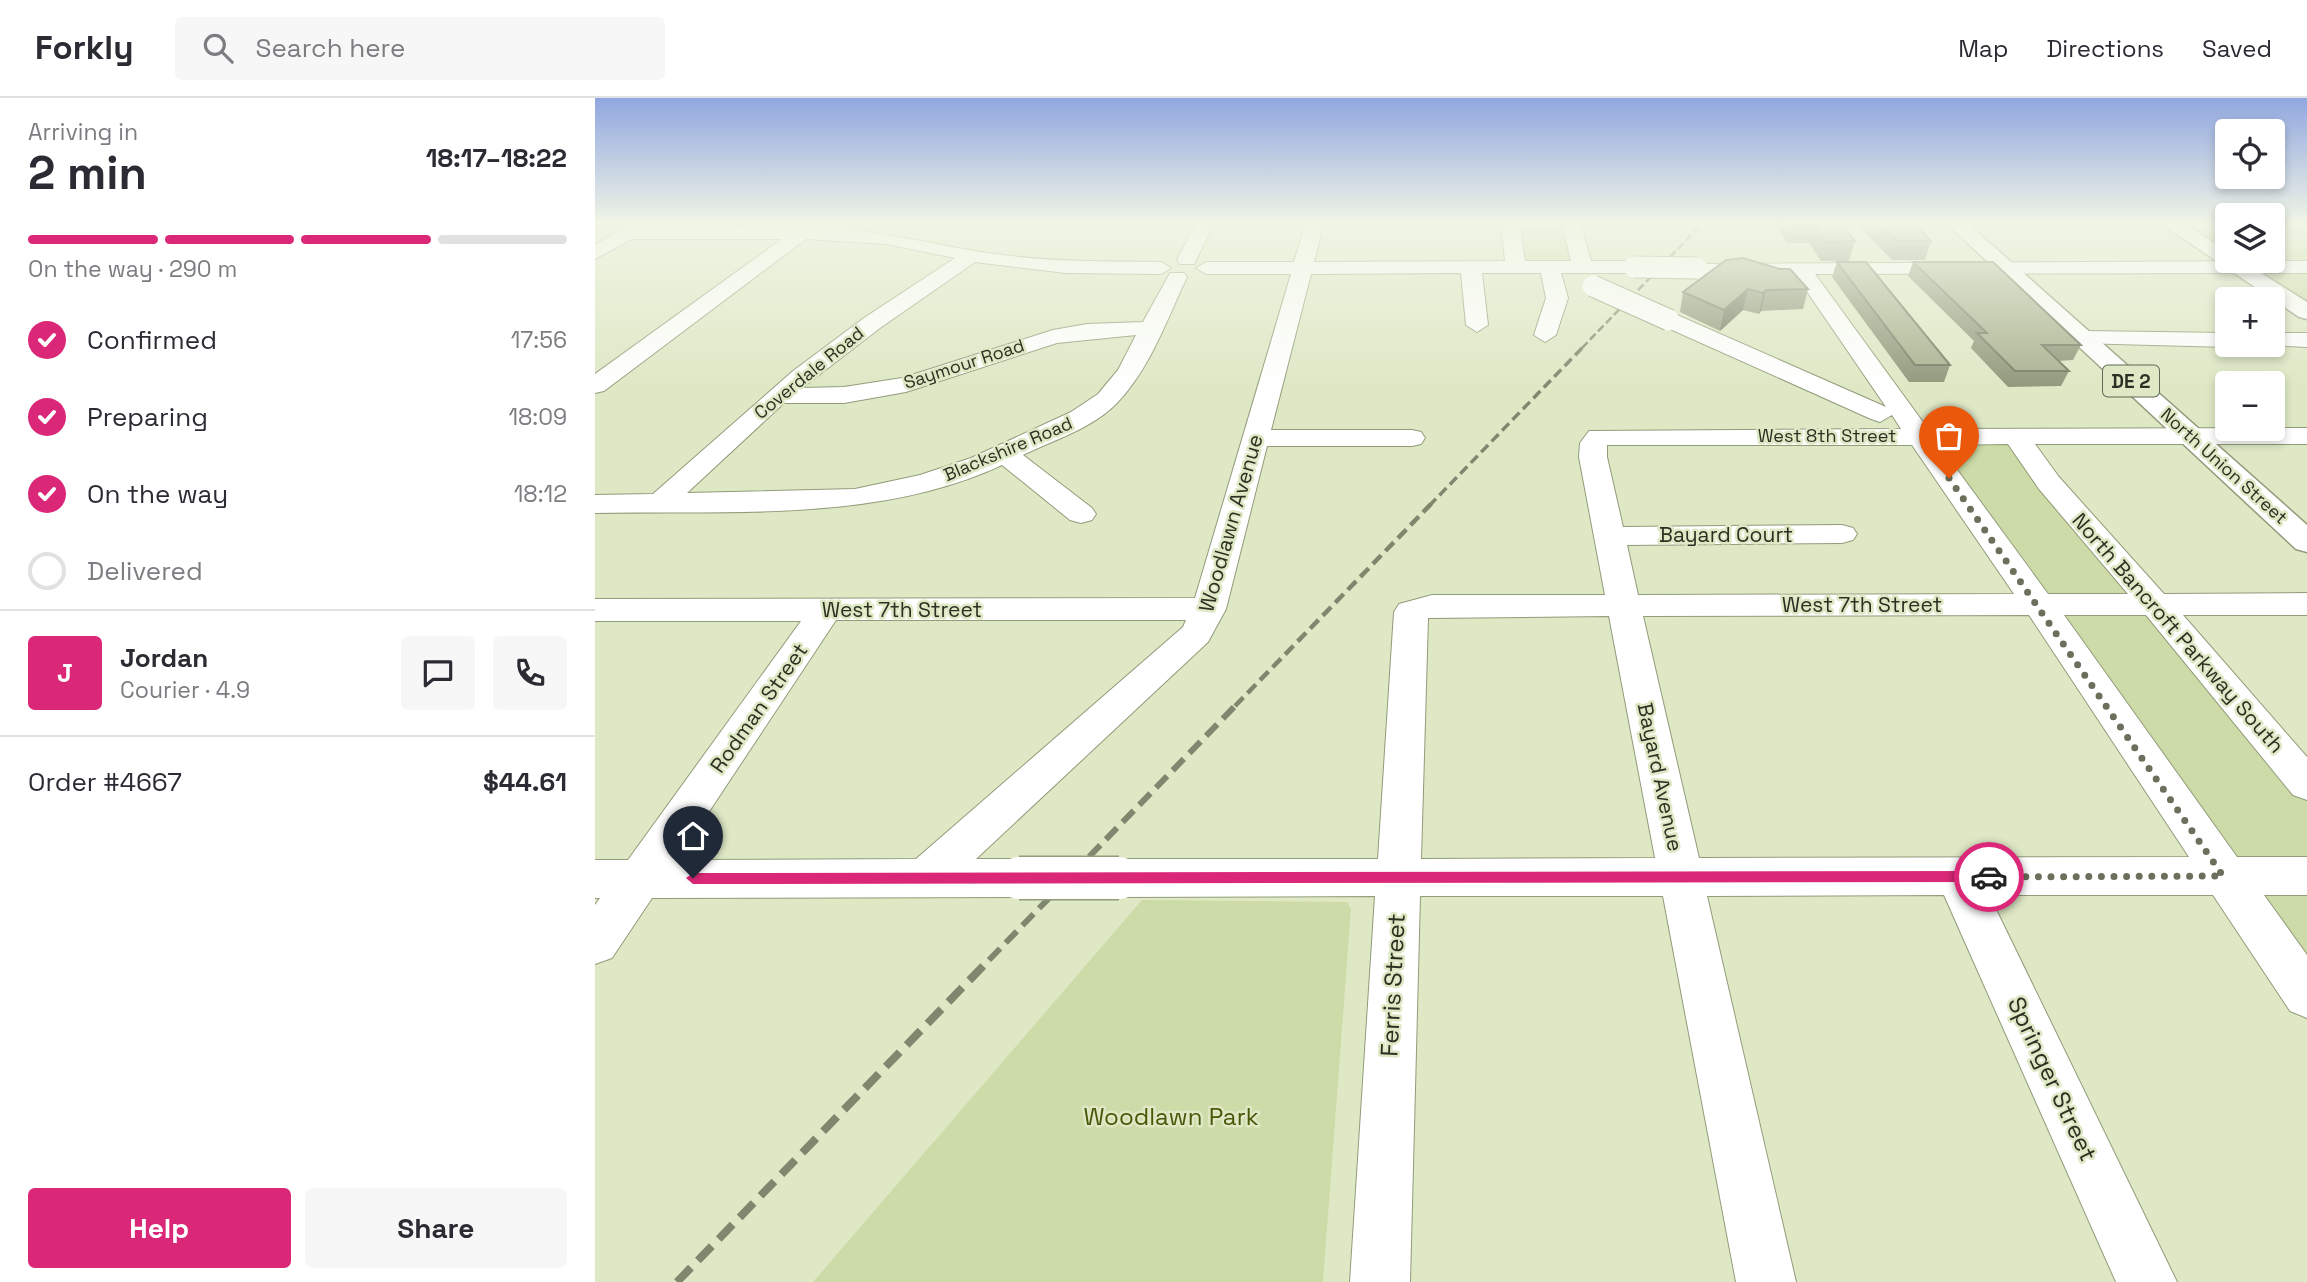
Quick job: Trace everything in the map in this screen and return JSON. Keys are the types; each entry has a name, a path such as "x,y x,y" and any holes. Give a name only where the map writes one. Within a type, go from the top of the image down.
{"main road":[{"name":"North Union Street","path":"2016,277 2307,542"},
{"path":"2253,277 2307,312"}],"street":[{"path":"595,386 743,277"},
{"name":"Coverdale Road","path":"660,503 777,396 882,315 939,277"},
{"name":"Blackshire Road","path":"595,504 855,498 927,482 1005,454 1080,418 1107,399 1129,372 1178,277"},
{"name":"Woodlawn Avenue","path":"926,878 1196,634 1209,609 1300,277"},
{"path":"1472,277 1477,325"},
{"path":"1545,335 1557,298 1552,277"},
{"path":"1588,277 1669,320 1880,414"},
{"path":"1808,277 1934,436 2039,605 2307,995"},
{"name":"Saymour Road","path":"777,396 844,395 907,385 1053,337 1151,328"},
{"path":"2085,338 2215,340"},
{"path":"2285,340 2307,340"},
{"name":"North Bancroft Parkway South","path":"1934,436 2049,483"},
{"name":"North Bancroft Parkway South","path":"2015,436 2049,483 2307,784"},
{"name":"West 8th Street","path":"1598,437 2307,436"},
{"name":"Bayard Avenue","path":"1598,437 1594,443 1593,457 1766,1282"},
{"path":"1256,438 1412,438"},
{"path":"1005,454 1081,514"},
{"name":"Bayard Court","path":"1610,536 1842,534"},
{"name":"West 7th Street","path":"1417,608 2307,604"},
{"name":"Ferris Street","path":"1380,1282 1409,616 1417,608"},
{"name":"West 7th Street","path":"595,610 1209,609"},
{"name":"Rodman Street","path":"595,943 826,610"},
{"path":"595,879 2307,876"},
{"name":"Springer Street","path":"1958,877 2147,1282"}],"green space":[{"path":"2264,277 2307,277 2307,304 2285,290 2285,287 2280,287"},
{"path":"1919,436 2015,436 2307,784 2307,995"},
{"name":"Woodlawn Park","path":"1142,900 1347,902 1351,909 1323,1282 813,1282"}],"building":[{"path":"1703,277 1797,277 1808,289 1766,290 1763,293 1748,289 1724,310 1683,292"},
{"path":"1849,277 1878,277 1950,365 1915,365"},
{"path":"1929,277 2009,277 2081,345 2042,345 2069,371 2015,371 1977,333 1987,333"}],"railway":[{"path":"1582,348 1651,277"},
{"path":"1429,506 1584,346"},
{"path":"1235,706 1431,504"},
{"path":"989,960 1237,704"},
{"path":"677,1282 990,959"}],"way so far":[{"path":"1949,478 2039,605 2223,876 1989,877"}],"route":[{"path":"693,878 1989,877"}]}
